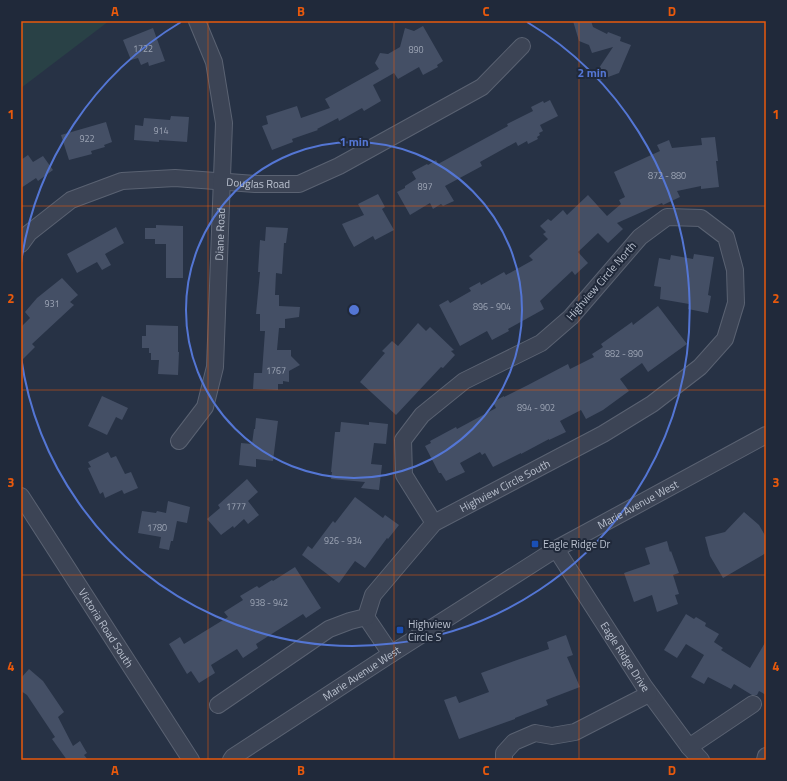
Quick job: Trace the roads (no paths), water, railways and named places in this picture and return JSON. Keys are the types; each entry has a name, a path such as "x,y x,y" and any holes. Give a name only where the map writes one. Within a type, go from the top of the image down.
{"street":[{"name":"Diane Road","path":"179,441 205,407 215,367 224,123 214,62 197,21"},
{"name":"Douglas Road","path":"21,244 29,233 71,200 122,181 175,178 255,184 299,184 339,166 482,87 522,46"},
{"name":"Highview Circle North","path":"434,523 404,475 403,440 422,415 464,381 541,343 571,317 640,237 667,217 701,218 726,237"},
{"name":"Highview Circle South","path":"366,617 373,595 434,523 603,434 652,404 700,367 725,339 736,303 735,270 726,237"},
{"name":"Marie Avenue West","path":"230,760 391,654 556,549 766,435"},
{"name":"Victoria Road South","path":"21,496 191,760"},
{"name":"Eagle Ridge Drive","path":"556,549 649,694 689,747 701,760"},
{"path":"218,705 329,629 350,621 366,617 391,654"},
{"path":"504,760 504,753 514,742 535,733 552,736 575,732 649,694"},
{"path":"689,747 753,704"},
{"path":"765,760 766,756"}],"place":[{"name":"Eagle Ridge Dr","path":"535,544"},
{"name":"Highview Circle S","path":"400,630"}]}
